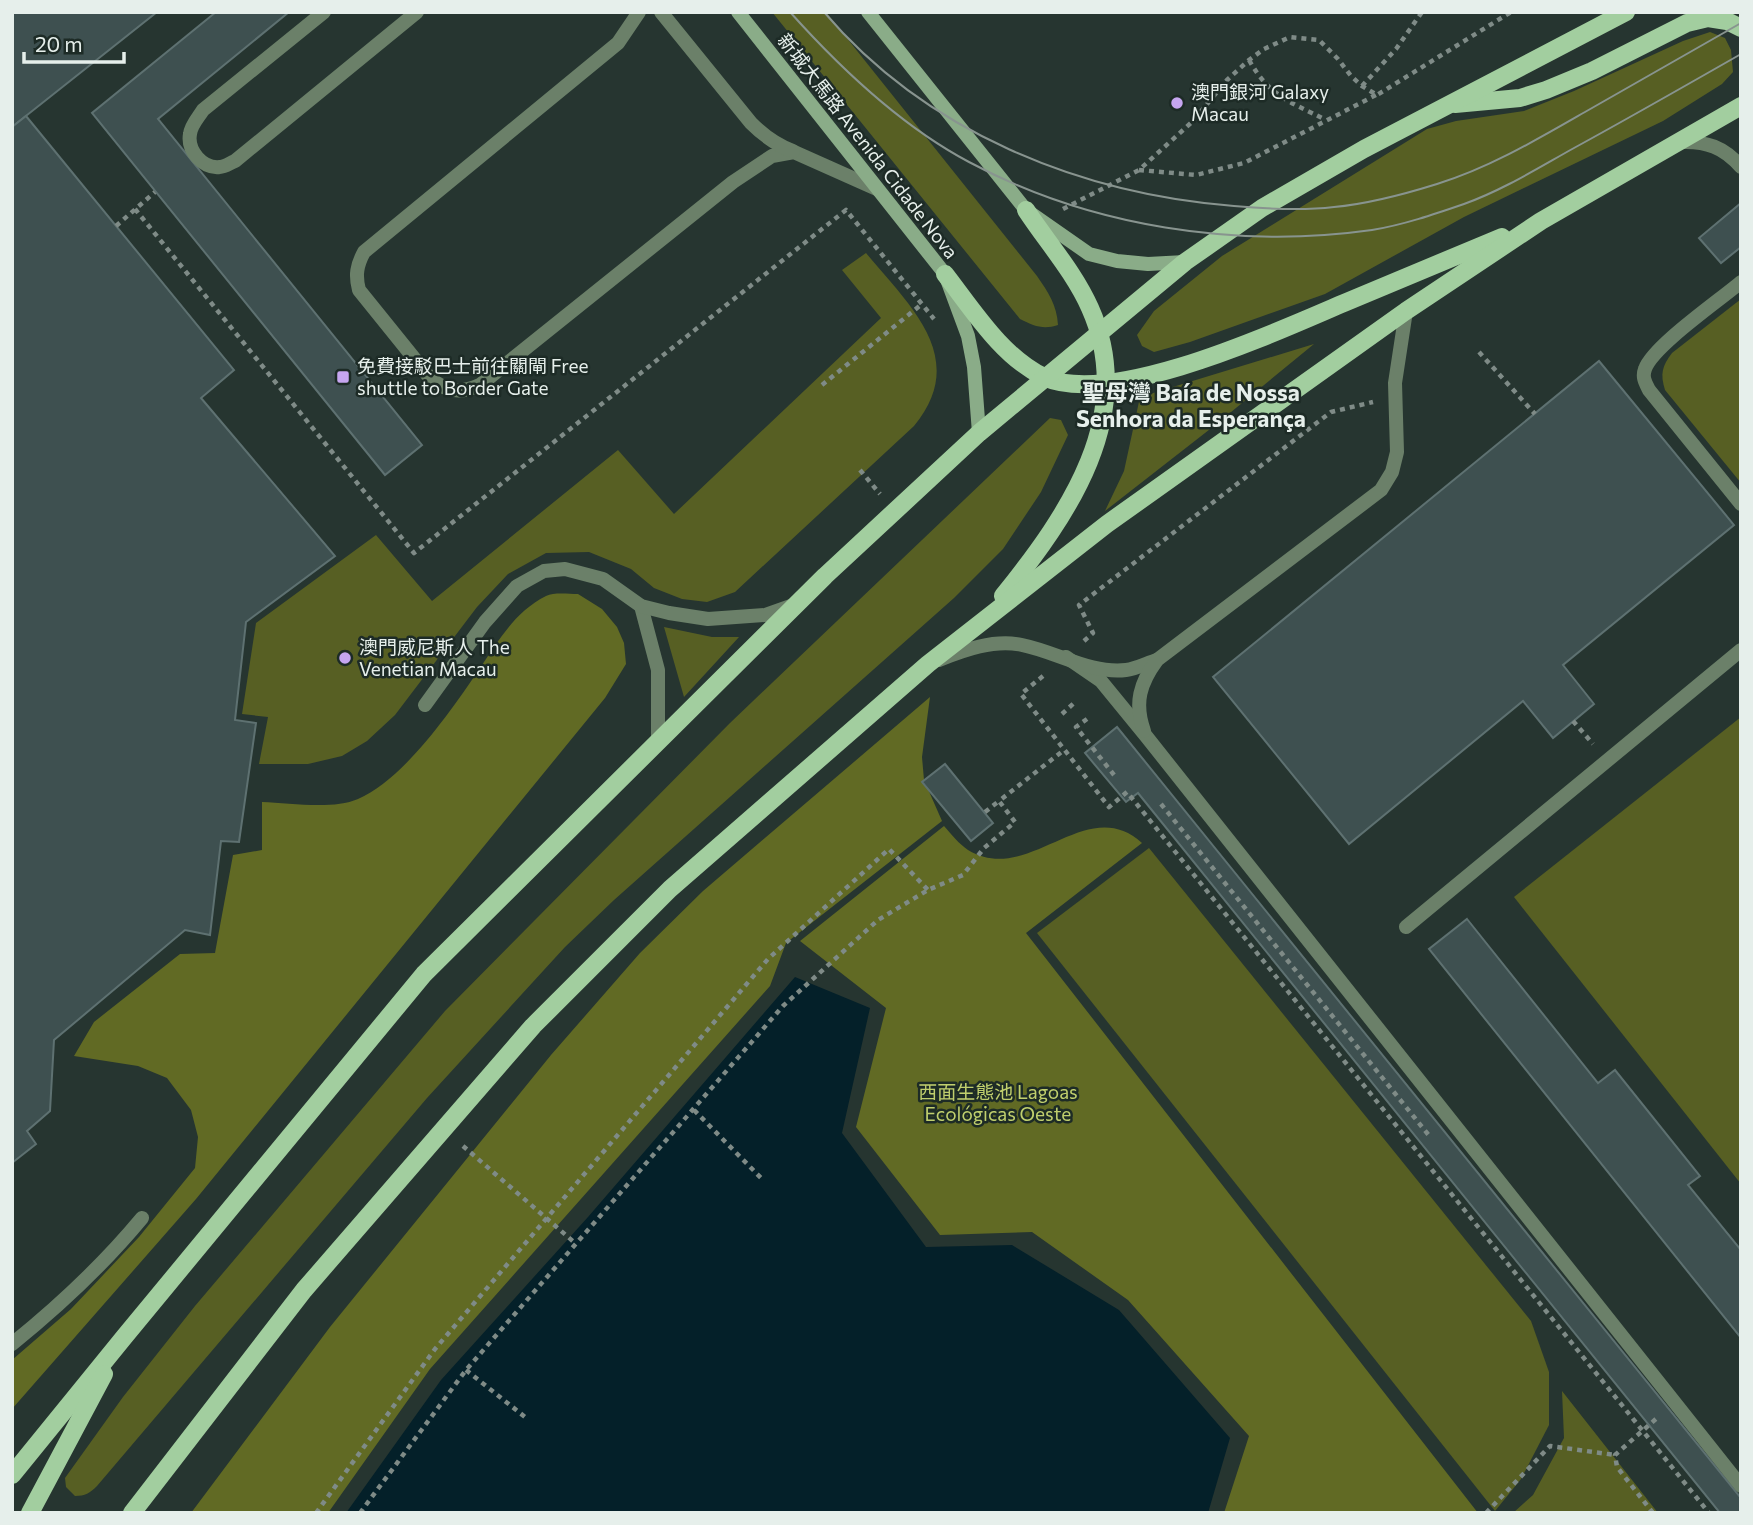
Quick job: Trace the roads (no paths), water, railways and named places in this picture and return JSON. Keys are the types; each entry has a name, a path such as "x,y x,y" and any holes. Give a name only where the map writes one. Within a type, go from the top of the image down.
{"main road":[{"name":"新城大馬路 Avenida Cidade Nova","path":"738,12 945,274 968,336 974,367 979,433"},
{"path":"868,12 1026,210 1073,276 1091,309 1105,354 1107,383 1103,423 1095,449 1075,490 1027,566 985,618"},
{"path":"12,1475 424,974 825,576 979,433 1185,262 1262,208 1364,149 1622,14"},
{"path":"1448,104 1520,98 1546,90 1592,71 1687,23 1708,18 1727,21 1741,28"},
{"path":"132,1513 304,1290 533,1026 670,889 928,664 1107,524 1406,311 1541,221 1738,107"},
{"path":"1026,210 1089,254 1117,261 1148,264 1185,262"},
{"path":"945,274 1008,351 1045,377 1067,384 1107,383 1185,364 1271,334 1541,221"},
{"path":"30,1513 125,1336"},
{"path":"144,1513 182,1448"}],"street":[{"path":"324,12 203,110 192,125 189,138 192,151 200,160 212,167 222,167 235,161 417,12"},
{"path":"639,12 618,43 364,251 357,266 356,280 359,290 441,387 455,391 480,385 753,167 772,156 794,152"},
{"path":"661,12 762,135 780,146 877,189"},
{"path":"1676,142 1699,141 1714,146 1730,154 1741,167"},
{"path":"1741,282 1658,351 1646,368 1643,379 1648,390 1741,504"},
{"path":"1146,736 1139,717 1139,697 1145,677 1157,660 1381,490 1392,472 1397,452 1395,383 1406,311"},
{"path":"425,705 485,622 517,586 544,570 565,569 603,579 641,606 708,619 765,615 800,603"},
{"path":"641,606 658,670 659,739"},
{"path":"928,664 972,647 1020,644 1096,669 1127,670 1157,660"},
{"path":"1406,927 1741,650"},
{"path":"1066,657 1101,681 1146,736 1741,1486"},
{"path":"12,1344 47,1316 111,1255 142,1219"}],"water":[{"path":"795,977 870,1008 842,1133 926,1247 1012,1245 1119,1310 1230,1438 1208,1513 346,1513 441,1380 588,1217"}],"tram line":[{"path":"790,12 873,95 944,148 969,162 1064,203 1114,217 1165,228 1269,237 1372,230 1464,204 1520,178 1741,54"},
{"path":"824,12 865,54 909,91 958,123 1009,149 1063,171 1119,188 1176,199 1284,209 1347,206 1373,201 1425,188 1475,170 1531,142 1741,23"}],"place":[{"name":"澳門銀河 Galaxy Macau","path":"1177,103"},
{"name":"免費接駁巴士前往關閘 Free shuttle to Border Gate","path":"343,377"},
{"name":"澳門威尼斯人 The Venetian Macau","path":"345,658"}],"district":[{"name":"聖母灣 Baía de Nossa Senhora da Esperança","path":"1191,406"}],"park label":[{"name":"西面生態池 Lagoas Ecológicas Oeste","path":"998,1103"}]}
